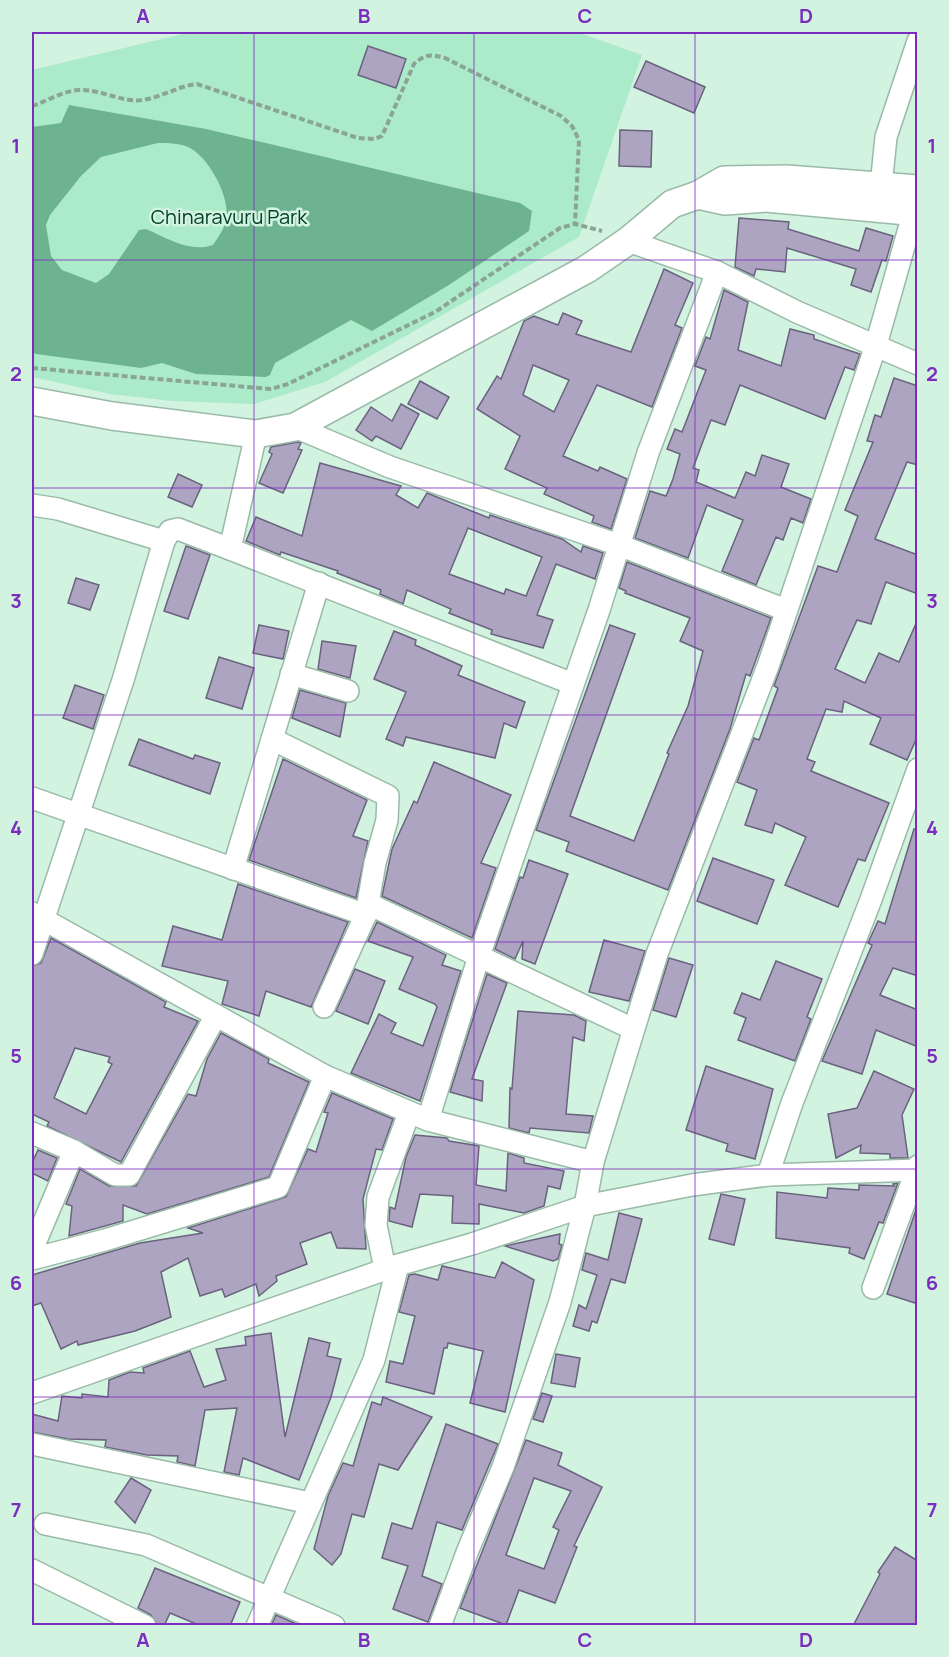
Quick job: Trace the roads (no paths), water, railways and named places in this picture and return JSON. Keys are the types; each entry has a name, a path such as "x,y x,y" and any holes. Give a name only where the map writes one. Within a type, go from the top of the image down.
{"main road":[{"path":"32,401 112,416 256,434 295,427 587,269 628,241 672,204 698,195 724,180 786,179 880,186 916,204"},
{"path":"698,195 725,201 766,198 916,204"}],"street":[{"path":"880,186 886,137 918,41"},
{"path":"440,1626 468,1550 503,1467 560,1302 585,1206 593,1162 657,954 786,610 876,345 916,204"},
{"path":"628,241 717,272 797,312 918,364"},
{"path":"257,1626 374,1360 392,1267 376,1225 378,1197 419,1117 479,956 573,684 648,453 717,272"},
{"path":"295,427 390,467 619,545 786,610"},
{"path":"230,549 256,434"},
{"path":"32,505 58,509 164,541"},
{"path":"32,954 38,916 79,815 164,541 170,531 178,529 319,582 573,684"},
{"path":"233,869 319,582"},
{"path":"291,674 348,691"},
{"path":"272,739 388,796 387,820 375,863 368,910"},
{"path":"768,1175 792,1103 870,902 918,769"},
{"path":"32,798 233,869 368,910 479,956 633,1029"},
{"path":"324,1007 385,869"},
{"path":"38,916 215,1017 325,1076 419,1117 593,1162"},
{"path":"32,1133 74,1151 116,1176 129,1175 215,1017"},
{"path":"32,1259 105,1240 278,1188 325,1076"},
{"path":"32,1250 74,1151"},
{"path":"32,1393 392,1267 472,1244 585,1206 692,1185 768,1175 917,1169 873,1288"},
{"path":"32,1444 310,1503"},
{"path":"45,1524 146,1545 334,1626"},
{"path":"32,1570 145,1626"}],"park label":[{"name":"Chinaravuru Park","path":"229,217"}]}
